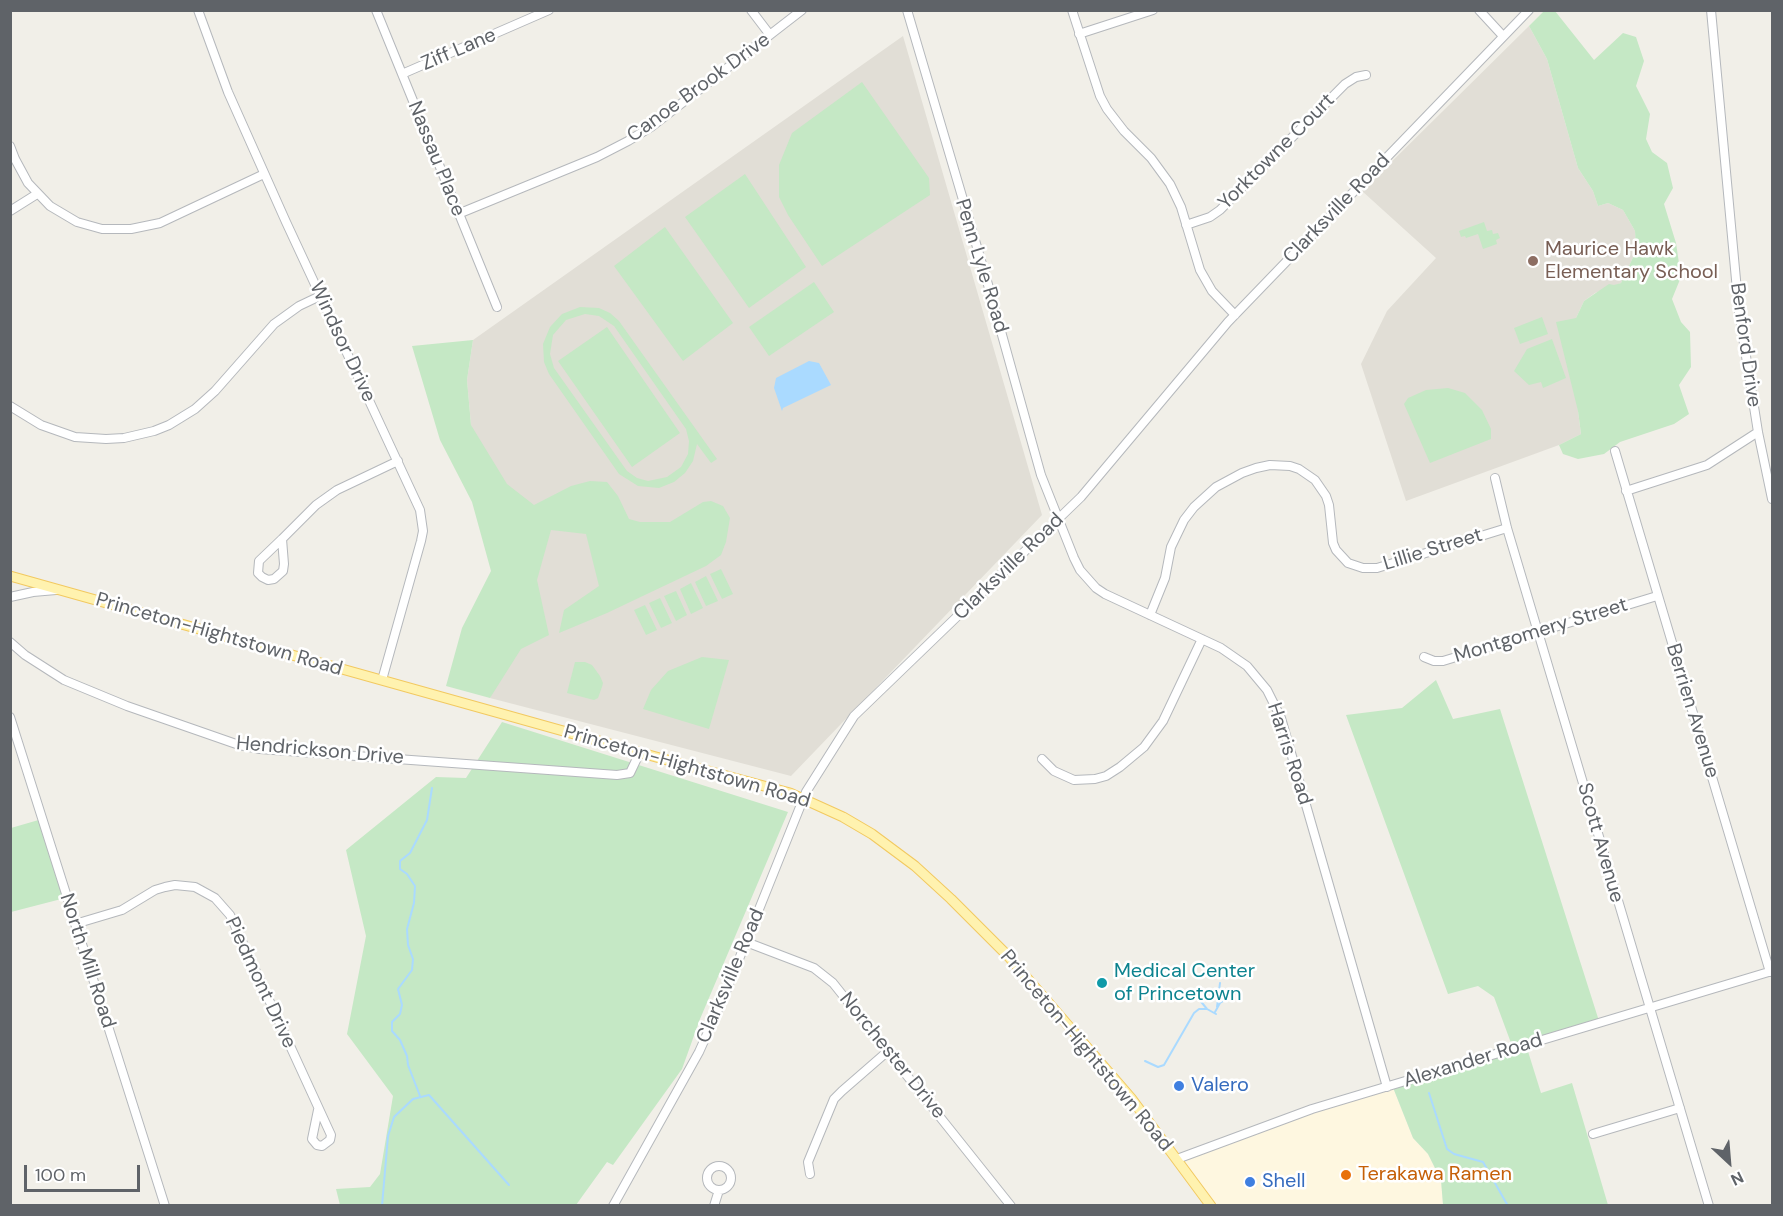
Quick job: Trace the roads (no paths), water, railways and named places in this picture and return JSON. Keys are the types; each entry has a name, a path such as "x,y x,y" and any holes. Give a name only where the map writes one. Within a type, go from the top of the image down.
{"main road":[{"name":"Princeton-Hightstown Road","path":"10,576 790,793 843,817 872,834 915,866 951,898 1023,973 1131,1098 1211,1206"}],"street":[{"path":"199,13 209,10"},
{"name":"Nassau Place","path":"376,10 497,307"},
{"name":"Ziff Lane","path":"402,74 549,10"},
{"path":"751,10 770,35"},
{"name":"Canoe Brook Drive","path":"459,214 597,157 628,141 651,127 802,10"},
{"name":"Penn Lyle Road","path":"907,10 987,280 1041,476 1058,521"},
{"path":"1072,10 1100,96 1115,121 1161,169 1177,197 1200,270 1206,282 1235,315"},
{"path":"1079,34 1153,10"},
{"path":"1479,10 1503,36"},
{"name":"Clarksville Road","path":"613,1206 699,1052 804,799 844,730 861,709 1058,521 1106,468 1235,315 1529,10"},
{"name":"Benford Drive","path":"1711,10 1734,268 1758,432 1773,499"},
{"name":"Windsor Drive","path":"199,13 228,92 264,174 420,510 423,531 382,680"},
{"name":"Yorktowne Court","path":"1186,225 1210,217 1220,210 1345,84 1356,77 1366,75"},
{"path":"10,146 21,172 37,194 56,210 77,222 102,229 131,229 160,223 264,174"},
{"path":"10,211 37,194"},
{"path":"10,406 41,425 75,436 93,439 124,438 154,431 169,425 195,409 274,324 299,306 320,296"},
{"path":"1626,491 1707,465 1723,457 1758,432"},
{"name":"Berrien Avenue","path":"1615,451 1771,971"},
{"path":"282,539 283,571 274,579 268,580 258,573 259,561 282,539 325,498 398,461"},
{"name":"Lillie Street","path":"1150,615 1165,578 1171,547 1184,520 1194,507 1216,487 1256,468 1270,465 1290,466 1315,480 1326,496 1336,550 1341,557 1355,567 1377,568 1507,528"},
{"name":"Scott Avenue","path":"1495,478 1507,528 1709,1206"},
{"name":"Harris Road","path":"1058,521 1074,558 1087,580 1105,594 1234,656 1247,666 1267,690 1281,718 1387,1086"},
{"path":"10,597 59,590"},
{"name":"Montgomery Street","path":"1424,657 1434,661 1443,661 1657,596"},
{"path":"1042,759 1063,776 1085,781 1106,776 1126,763 1144,747 1163,721 1202,639"},
{"name":"Hendrickson Drive","path":"10,642 64,680 127,706 239,745 617,775 630,773 640,752"},
{"name":"North Mill Road","path":"10,717 165,1206"},
{"name":"Piedmont Drive","path":"75,924 122,910 155,890 175,885 195,887 215,898 230,915 318,1110"},
{"name":"Norchester Drive","path":"746,942 804,964 833,983 1011,1206"},
{"name":"Alexander Road","path":"1177,1159 1311,1109 1771,971"},
{"path":"810,1174 808,1162 834,1100 888,1051"},
{"path":"1593,1134 1680,1108"},
{"path":"714,1206 719,1190"}],"water":[{"path":"809,361 819,363 831,385 783,408 782,411 774,388 776,378"}],"waterway":[{"path":"420,1096 408,1065 407,1056 400,1040 392,1031 392,1022 400,1014 402,1005 398,989 412,970 413,959 408,945 407,929 414,903 415,886 407,874 400,869 400,861 410,853 427,820 432,788"},
{"path":"1217,1007 1220,983"},
{"path":"1194,993 1207,1009 1216,1014"},
{"path":"1215,1012 1220,1003 1236,993"},
{"path":"1145,1061 1158,1067 1164,1065 1194,1013 1199,1009 1207,1009"},
{"path":"1429,1093 1447,1149 1454,1154 1483,1162 1508,1206"},
{"path":"382,1206 388,1136 394,1117 413,1099 429,1095 509,1185"}],"place":[{"name":"Maurice Hawk Elementary School","path":"1533,261"},
{"name":"Medical Center of Princetown","path":"1102,983"},
{"name":"Valero","path":"1179,1086"},
{"name":"Terakawa Ramen","path":"1346,1175"},
{"name":"Shell","path":"1250,1182"}]}
